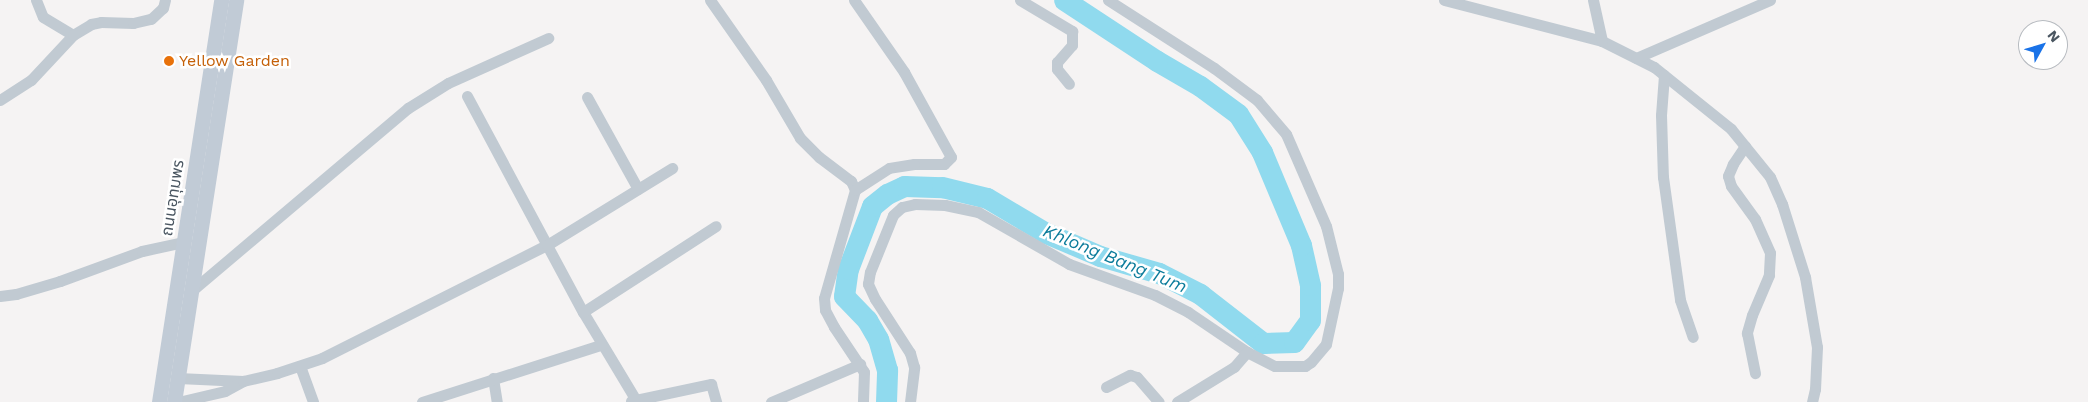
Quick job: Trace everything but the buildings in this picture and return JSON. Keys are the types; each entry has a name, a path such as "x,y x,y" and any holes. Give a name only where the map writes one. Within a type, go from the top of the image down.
{"street":[{"path":"36,0 43,17 73,34"},
{"path":"0,100 31,80 73,34 91,24 101,22 134,23 152,19 163,8 166,0"},
{"name":"ถนนอุทุมพร","path":"159,402 222,0"},
{"name":"ถนนอุทุมพร","path":"174,402 189,292 236,0"},
{"path":"710,0 766,80 800,138 819,157 851,181 855,190 824,298 825,310 834,327 864,372 863,402"},
{"path":"854,0 904,72 951,157 949,162 944,164 914,164 889,168 855,190"},
{"path":"1020,0 1072,31 1072,44 1057,62 1057,69 1069,84"},
{"path":"910,402 914,367 910,354 868,284 873,264 893,215 902,207 915,204 946,205 978,212 1069,264 1155,295 1188,312 1247,352 1275,366 1288,368 1305,366 1312,362 1326,344 1338,288 1338,274 1326,226 1286,134 1257,100 1214,68 1108,0"},
{"path":"1444,0 1602,41 1664,75 1731,129 1770,177 1782,204 1805,277 1817,347 1815,389 1812,402"},
{"path":"1593,0 1602,41"},
{"path":"1636,58 1770,0"},
{"path":"189,292 408,108 448,83 548,38"},
{"path":"1664,75 1661,115 1663,177 1680,300 1693,337"},
{"path":"467,96 601,345 634,401 711,384 716,402"},
{"path":"587,98 638,189"},
{"path":"1745,146 1733,164 1728,176 1731,186 1754,220 1770,253 1769,274 1752,315 1748,332 1756,372"},
{"path":"178,402 225,391 243,381 300,366 322,358 547,245 672,168"},
{"path":"583,312 716,226"},
{"path":"0,296 42,286 142,251 184,242"},
{"path":"422,402 601,345"},
{"path":"1177,402 1234,367 1247,352"},
{"path":"771,402 860,364"},
{"path":"300,366 314,402"},
{"path":"1106,387 1130,375 1137,377 1159,402"},
{"path":"178,378 243,381"},
{"path":"493,378 497,402"}],"waterway":[{"name":"Khlong Bang Tum","path":"886,402 887,370 878,339 867,320 844,296 848,269 872,206 887,194 904,186 942,187 987,198 1046,233 1100,256 1159,273 1200,294 1263,343 1294,342 1310,320 1310,285 1301,245 1262,152 1238,114 1200,86 1157,61 1064,0"}],"place":[{"name":"Yellow Garden","path":"169,61"}]}
